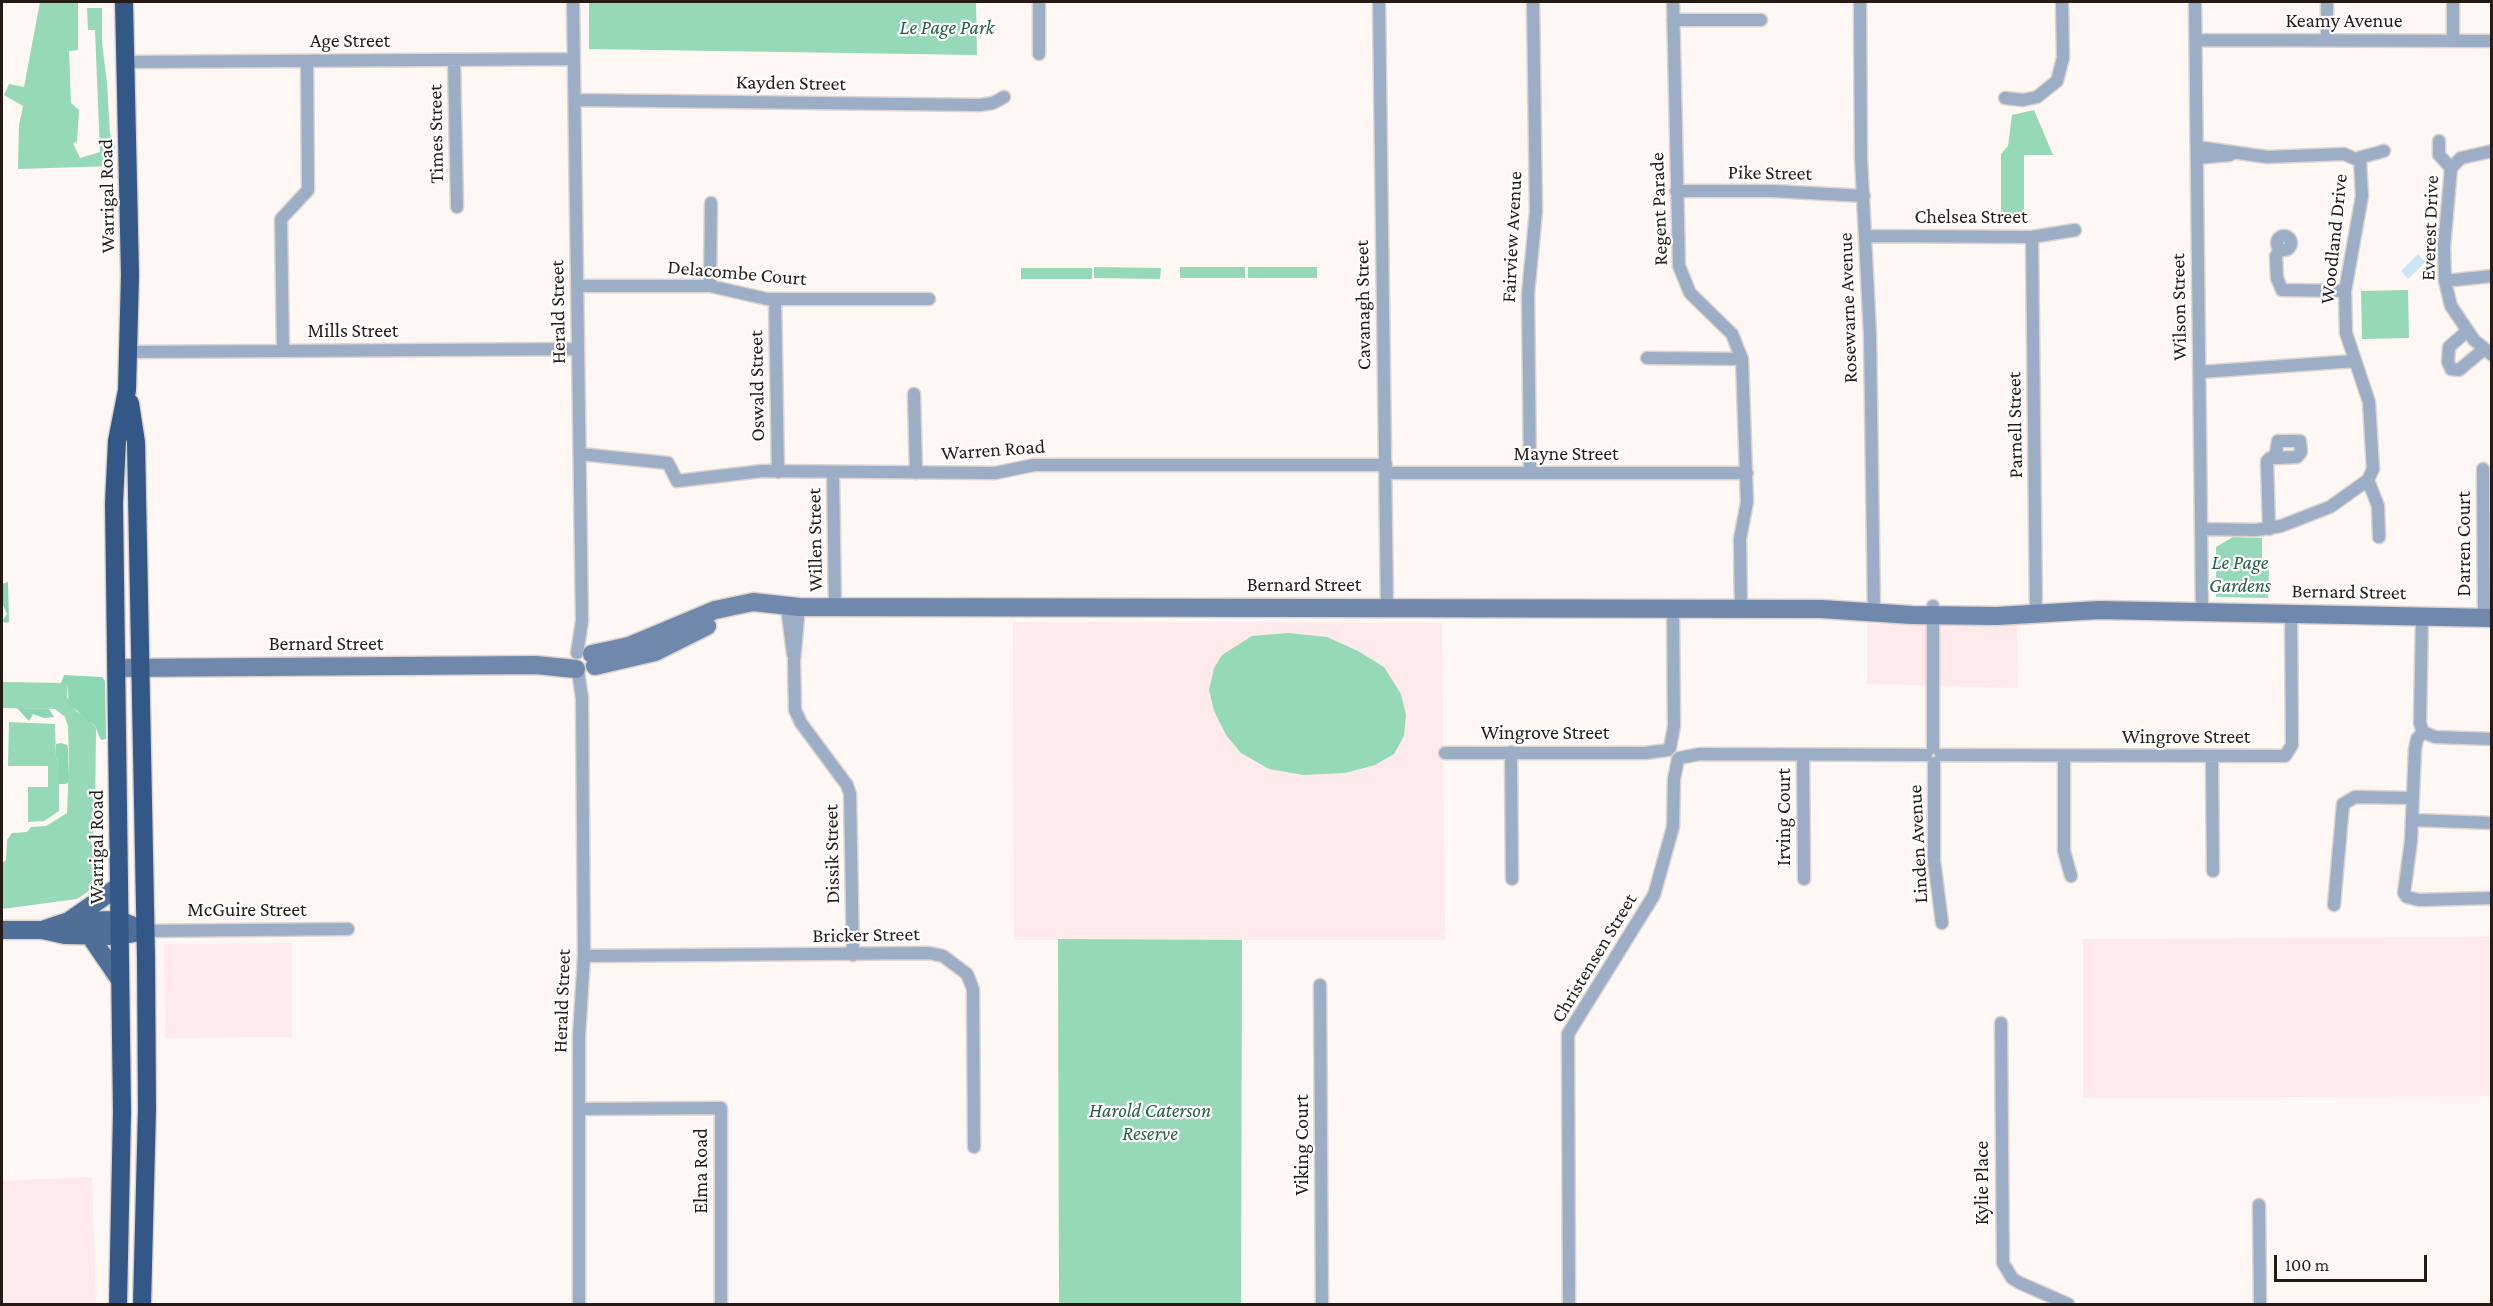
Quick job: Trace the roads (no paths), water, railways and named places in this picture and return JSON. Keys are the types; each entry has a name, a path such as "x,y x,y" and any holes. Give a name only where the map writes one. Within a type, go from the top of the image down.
{"highway":[{"name":"Warrigal Road","path":"124,2 130,239 128,390 136,442 145,931 147,1097 142,1305"},
{"name":"Warrigal Road","path":"118,1305 122,1112 114,503 117,441 128,390"}],"main road":[{"path":"42,930 69,921 118,887"},
{"path":"69,921 145,931"},
{"path":"2,930 42,930 65,935 90,936 119,928"},
{"path":"90,936 120,980"}],"street":[{"name":"Herald Street","path":"573,2 584,662 582,698 584,956 579,1036 579,1305"},
{"path":"1039,54 1040,2"},
{"name":"Cavanagh Street","path":"1379,2 1387,607"},
{"name":"Fairview Avenue","path":"1530,473 1528,294 1536,211 1533,2"},
{"name":"Regent Parade","path":"1673,2 1677,255 1681,274 1696,302 1732,334 1742,359 1747,508 1740,539 1741,608"},
{"name":"Rosewarne Avenue","path":"1860,2 1874,608"},
{"path":"2005,98 2023,100 2037,97 2057,81 2063,58 2062,2"},
{"name":"Wilson Street","path":"2195,2 2202,612"},
{"path":"2327,2 2327,40"},
{"path":"2453,2 2453,41"},
{"path":"1673,20 1761,20"},
{"name":"Keamy Avenue","path":"2196,39 2492,41"},
{"name":"Age Street","path":"126,62 574,59"},
{"path":"283,351 281,219 308,190 307,60"},
{"name":"Times Street","path":"454,60 457,207"},
{"name":"Kayden Street","path":"575,100 980,105 1004,98"},
{"path":"2439,141 2439,155 2451,168"},
{"path":"2358,158 2384,151"},
{"name":"Everest Drive","path":"2487,352 2467,331 2451,306 2445,280 2445,240 2451,168 2461,158 2492,151"},
{"name":"Woodland Drive","path":"2197,152 2267,157 2344,154 2358,158 2361,165 2362,196 2345,291 2346,333 2369,402 2373,469 2368,480"},
{"name":"Pike Street","path":"1676,191 1773,191 1864,196"},
{"path":"710,286 711,203"},
{"name":"Chelsea Street","path":"1866,236 2032,237 2075,230"},
{"name":"Parnell Street","path":"2032,237 2036,609"},
{"path":"2280,249 2276,256 2277,278 2282,290 2345,291"},
{"path":"2445,280 2492,276"},
{"name":"Delacombe Court","path":"577,286 710,286 775,299 929,299"},
{"name":"Oswald Street","path":"775,299 778,472"},
{"path":"2467,331 2449,347 2448,362 2451,369 2459,370 2487,352"},
{"name":"Mills Street","path":"129,352 578,348"},
{"path":"1647,358 1742,359"},
{"path":"2200,372 2355,361"},
{"path":"915,394 916,473"},
{"name":"Warren Road","path":"580,454 668,463 677,481 762,471 995,473 1034,465 1386,469"},
{"path":"2269,529 2266,462 2275,458"},
{"name":"Mayne Street","path":"1386,469 1530,473 1746,473"},
{"name":"Darren Court","path":"2483,469 2488,618"},
{"name":"Willen Street","path":"833,473 835,607"},
{"path":"2202,534 2269,529 2330,507 2368,480 2378,506 2379,537"},
{"name":"Bernard Street","path":"117,668 536,665 584,662 654,652 701,628 728,619 793,607 1874,608 1933,611 2036,609 2488,618"},
{"name":"Dissik Street","path":"793,607 794,703 798,717 847,785 850,794 853,955"},
{"name":"Christensen Street","path":"1569,1305 1568,1034 1654,895 1673,827 1673,608"},
{"name":"Linden Avenue","path":"1933,611 1934,860 1942,922"},
{"name":"Wingrove Street","path":"1445,753 2275,758 2288,754 2292,745 2291,614"},
{"path":"2422,616 2420,723 2422,732 2416,744 2412,820 2404,893 2407,897 2419,900 2492,898"},
{"path":"2422,732 2435,737 2492,739"},
{"path":"1511,753 1512,879"},
{"name":"Irving Court","path":"1803,755 1804,879"},
{"path":"2064,756 2064,851 2071,876"},
{"path":"2212,757 2213,871"},
{"path":"2334,904 2343,804 2355,797 2413,798"},
{"path":"2412,820 2492,824"},
{"name":"McGuire Street","path":"145,931 348,929"},
{"name":"Bricker Street","path":"584,956 937,954 949,960 970,978 973,993 974,1147"},
{"name":"Viking Court","path":"1320,985 1322,1305"},
{"name":"Kylie Place","path":"2001,1023 2003,1263 2012,1278 2068,1305"},
{"name":"Elma Road","path":"579,1108 721,1108 721,1305"},
{"path":"2259,1205 2260,1305"}],"water":[{"path":"2418,254 2425,262 2408,279 2401,271"}],"park label":[{"name":"Le Page Park","path":"947,28"},
{"name":"Le Page Gardens","path":"2240,574"},
{"name":"Harold Caterson Reserve","path":"1150,1122"}]}
